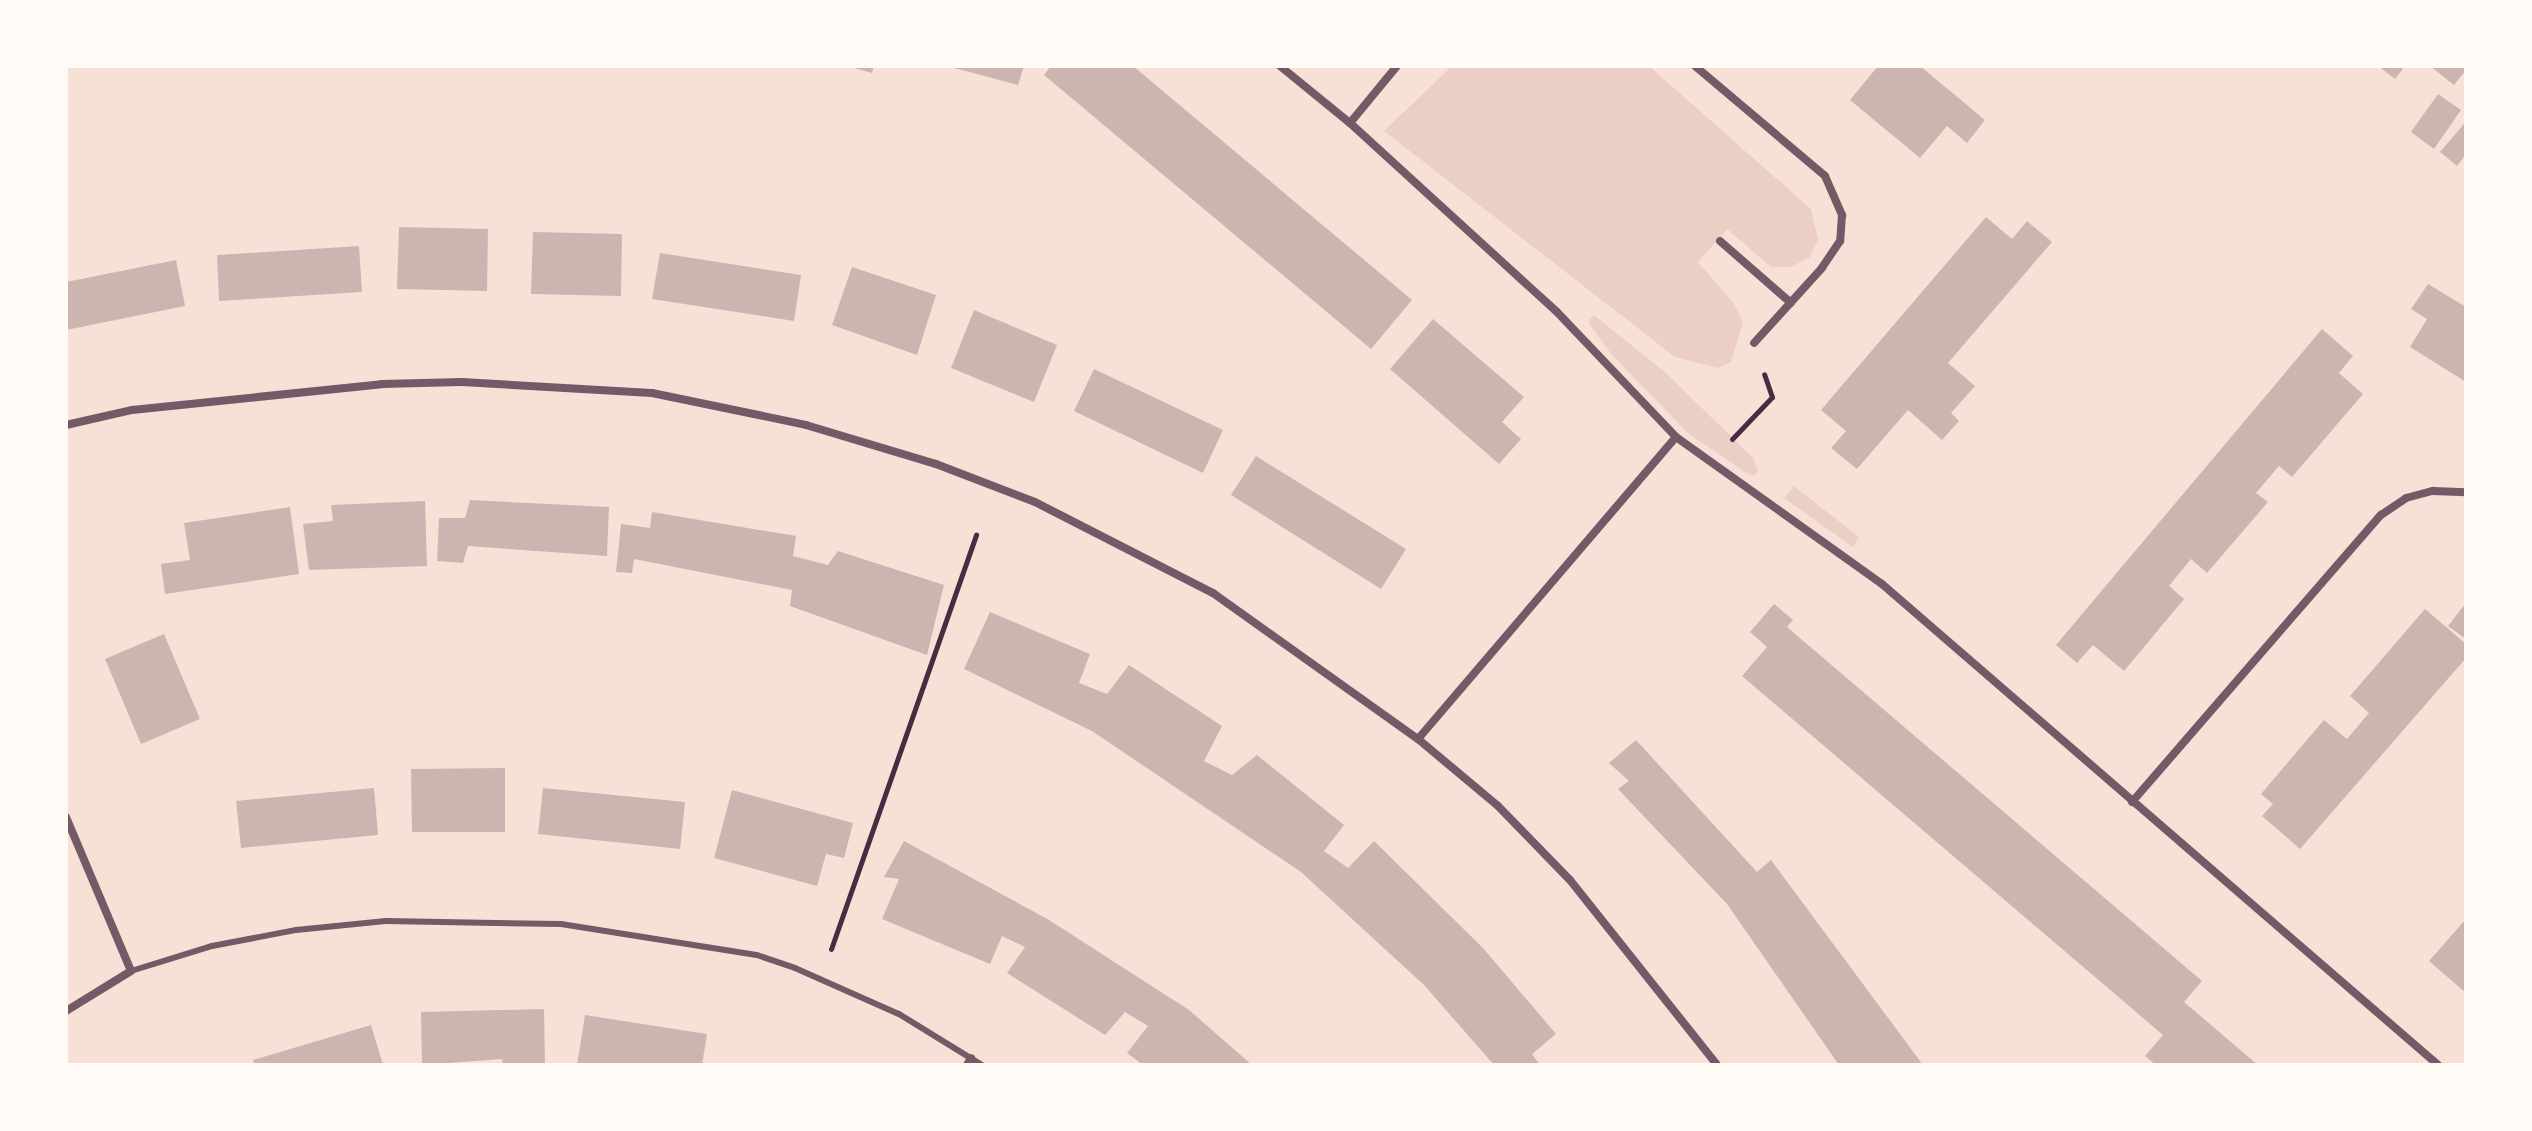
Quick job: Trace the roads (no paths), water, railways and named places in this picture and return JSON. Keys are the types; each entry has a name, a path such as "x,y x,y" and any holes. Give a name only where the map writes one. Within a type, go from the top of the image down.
{"street":[{"path":"1280,66 1350,123 1557,312 1676,437 1882,584 2438,1065"},
{"path":"1350,123 1397,66"},
{"path":"1695,66 1825,176 1836,194 1842,215 1840,241 1791,303 1754,343"},
{"path":"1720,241 1791,303"},
{"path":"66,425 132,410 382,384 551,385 652,393 741,408 936,464 1126,545 1213,593 1418,739 1498,806 1570,880 1717,1065"},
{"path":"1418,739 1676,437"},
{"path":"2132,802 2381,515 2406,498 2433,491 2466,492"},
{"path":"66,817 131,971 66,1011"}],"lane":[{"path":"131,971 212,946 296,930 416,920 561,924 757,955 899,1014 969,1062 982,1065"}]}
